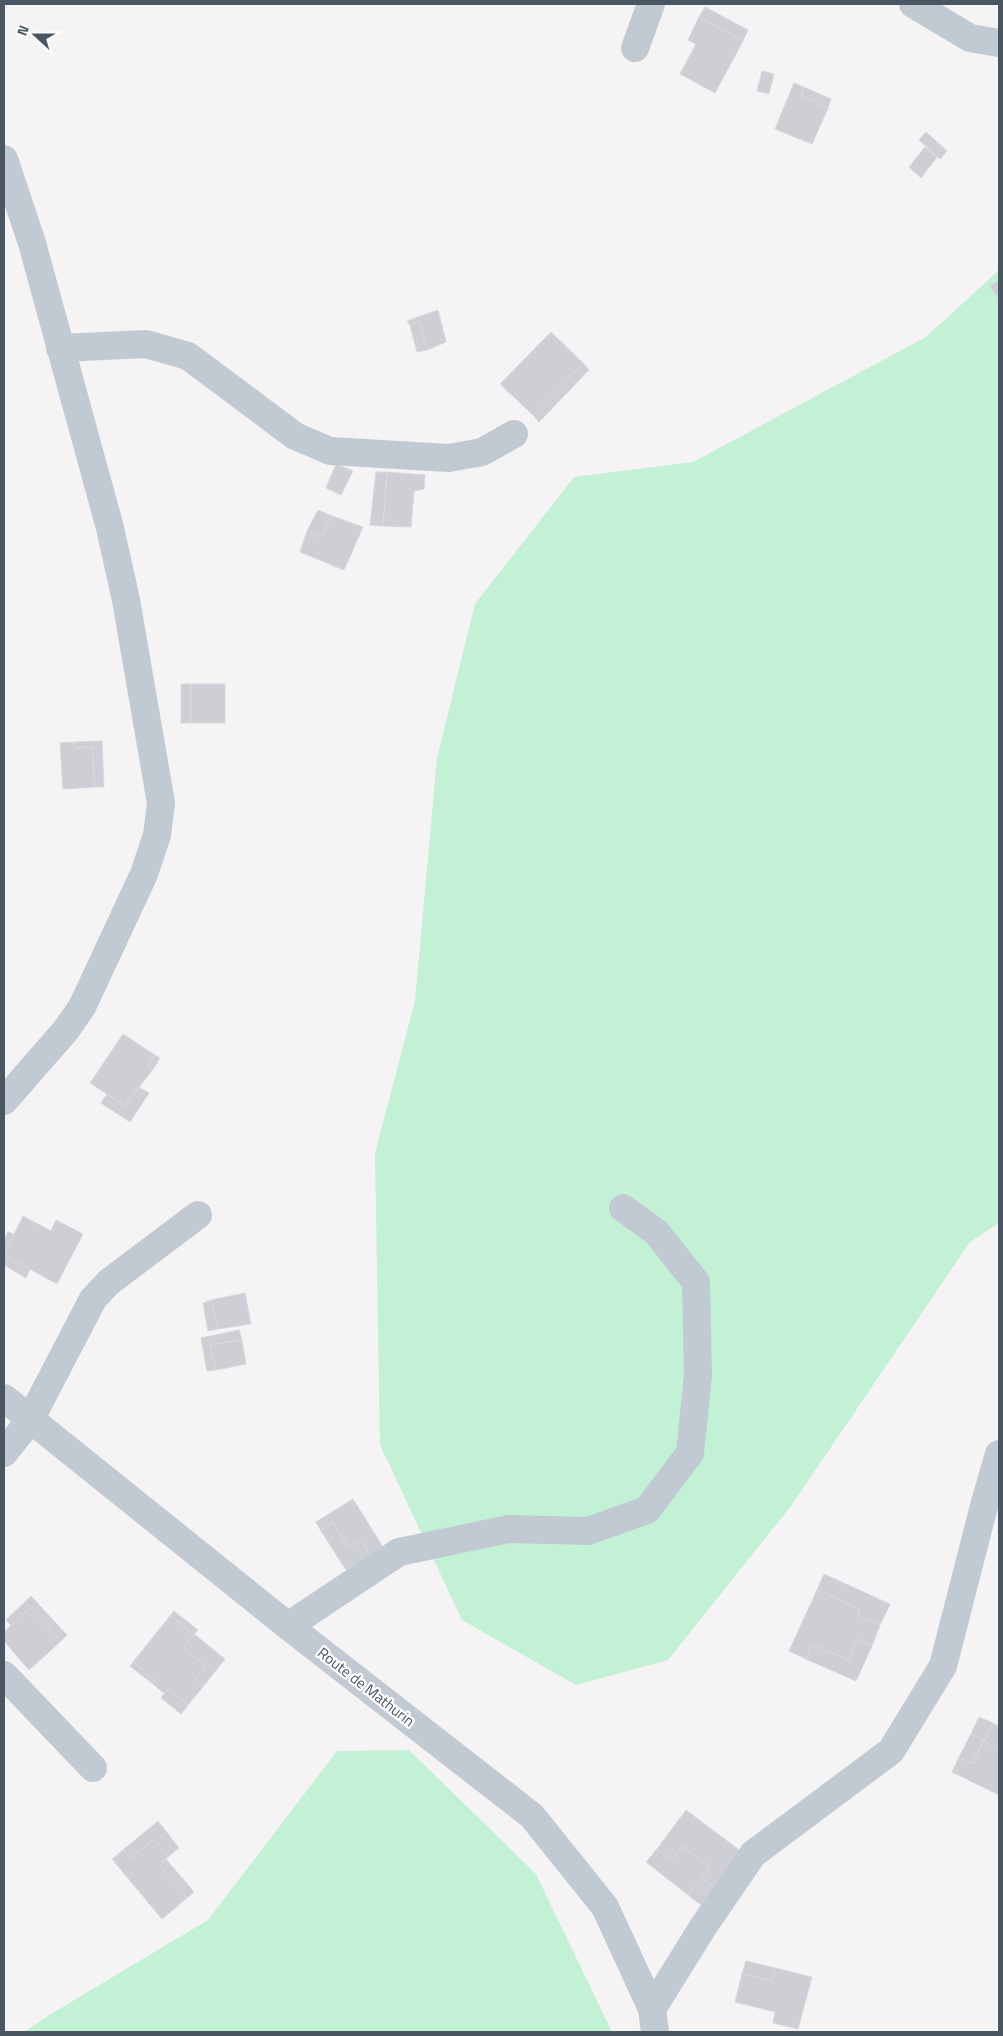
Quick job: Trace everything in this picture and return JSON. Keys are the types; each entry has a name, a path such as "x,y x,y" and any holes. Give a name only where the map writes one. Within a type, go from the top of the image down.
{"street":[{"path":"635,48 651,4"},
{"path":"913,4 970,38 999,43"},
{"path":"4,159 32,243 110,528 126,600 161,802 157,835 144,874 82,1007 66,1030 4,1101"},
{"path":"60,348 146,344 188,356 295,436 330,451 449,458 482,452 514,434"},
{"path":"288,1626 399,1552 510,1529 588,1531 647,1510 690,1453 698,1376 696,1282 656,1232 623,1208"},
{"path":"4,1453 30,1420 93,1299 109,1282 198,1215"},
{"name":"Route de Mathurin","path":"4,1398 288,1626 532,1816 605,1907 653,2021"},
{"path":"653,2021 703,1927 753,1854 892,1751 942,1666 999,1454"},
{"path":"4,1675 93,1768"}],"green space":[{"path":"999,270 999,1223 970,1242 791,1506 668,1660 576,1685 462,1620 380,1445 375,1153 415,1001 437,758 475,604 574,477 693,462 926,337"},
{"path":"409,1750 536,1874 612,2032 24,2032 208,1920 337,1751"}],"building":[{"path":"705,7 748,30 743,41 699,17"},
{"path":"699,17 743,41 715,93 680,74 696,44 688,40"},
{"path":"762,71 774,74 769,94 757,91"},
{"path":"794,83 804,87 801,96 828,108 812,144 775,129"},
{"path":"804,87 831,99 828,108 801,96"},
{"path":"926,132 947,151 940,159 919,140"},
{"path":"925,147 937,157 921,178 909,167"},
{"path":"999,280 999,300 990,286"},
{"path":"438,310 446,342 427,350 419,321 410,325 407,321"},
{"path":"419,321 427,350 417,352 410,325"},
{"path":"551,332 583,363 533,415 500,384"},
{"path":"583,363 589,370 539,422 533,415"},
{"path":"336,464 353,471 341,495 326,488"},
{"path":"376,472 387,472 383,526 370,525"},
{"path":"387,472 425,475 424,489 414,491 411,527 383,526"},
{"path":"318,510 332,516 320,538 307,531"},
{"path":"332,516 363,527 344,570 300,552 307,531 320,538"},
{"path":"181,684 191,684 191,723 181,723"},
{"path":"191,684 225,684 225,723 191,723"},
{"path":"102,741 104,787 95,787 92,747 75,748 74,742"},
{"path":"74,742 75,748 92,747 95,787 63,789 60,743"},
{"path":"123,1034 155,1055 148,1066 153,1069 125,1106 90,1083"},
{"path":"155,1055 160,1058 153,1069 148,1066"},
{"path":"138,1087 149,1093 130,1122 101,1103 107,1094 125,1106"},
{"path":"23,1216 51,1231 56,1220 83,1234 57,1284 4,1255"},
{"path":"8,1232 14,1234 4,1255 4,1240"},
{"path":"4,1255 30,1269 26,1278 4,1265"},
{"path":"245,1293 251,1324 218,1329 211,1300"},
{"path":"211,1300 218,1329 208,1331 203,1303"},
{"path":"239,1330 242,1340 210,1345 216,1370 207,1371 201,1338"},
{"path":"242,1340 246,1364 216,1370 210,1345"},
{"path":"353,1499 383,1547 370,1555 362,1540 349,1548 333,1522 321,1531 316,1522"},
{"path":"333,1522 349,1548 362,1540 370,1555 346,1570 321,1531"},
{"path":"824,1574 890,1604 880,1625 858,1615 860,1609 817,1590"},
{"path":"817,1590 860,1609 858,1615 880,1625 872,1646 857,1639 848,1660 812,1644 806,1659 789,1651"},
{"path":"31,1596 67,1635 61,1641 30,1608 11,1626 6,1620"},
{"path":"30,1608 61,1641 29,1670 4,1641 4,1632"},
{"path":"174,1611 198,1630 194,1634 170,1616"},
{"path":"170,1616 194,1634 183,1648 206,1666 194,1681 202,1688 188,1705 168,1689 165,1694 153,1684 156,1681 133,1662"},
{"path":"194,1634 225,1659 202,1688 194,1681 206,1666 183,1648"},
{"path":"857,1639 872,1646 856,1681 806,1659 812,1644 848,1660"},
{"path":"133,1662 156,1681 153,1684 130,1666"},
{"path":"168,1689 188,1705 181,1714 161,1698"},
{"path":"979,1717 993,1723 984,1741 999,1749 999,1795 952,1772 959,1757 972,1764 984,1740 971,1734"},
{"path":"993,1723 999,1727 999,1749 984,1741"},
{"path":"971,1734 984,1740 972,1764 959,1757"},
{"path":"686,1810 742,1852 714,1888 702,1878 710,1867 682,1846 672,1860 657,1849"},
{"path":"158,1821 179,1848 168,1857 154,1839 131,1858 123,1850"},
{"path":"154,1839 168,1857 159,1864 187,1898 162,1919 112,1859 123,1850 131,1858"},
{"path":"682,1846 710,1867 702,1878 714,1888 709,1895 696,1885 688,1895 646,1862 657,1849 672,1860"},
{"path":"166,1859 194,1892 187,1898 159,1864"},
{"path":"696,1885 709,1895 701,1905 688,1895"},
{"path":"746,1961 775,1968 772,1981 742,1974"},
{"path":"775,1968 812,1977 798,2029 773,2023 775,2012 735,2002 742,1974 772,1981"}]}
